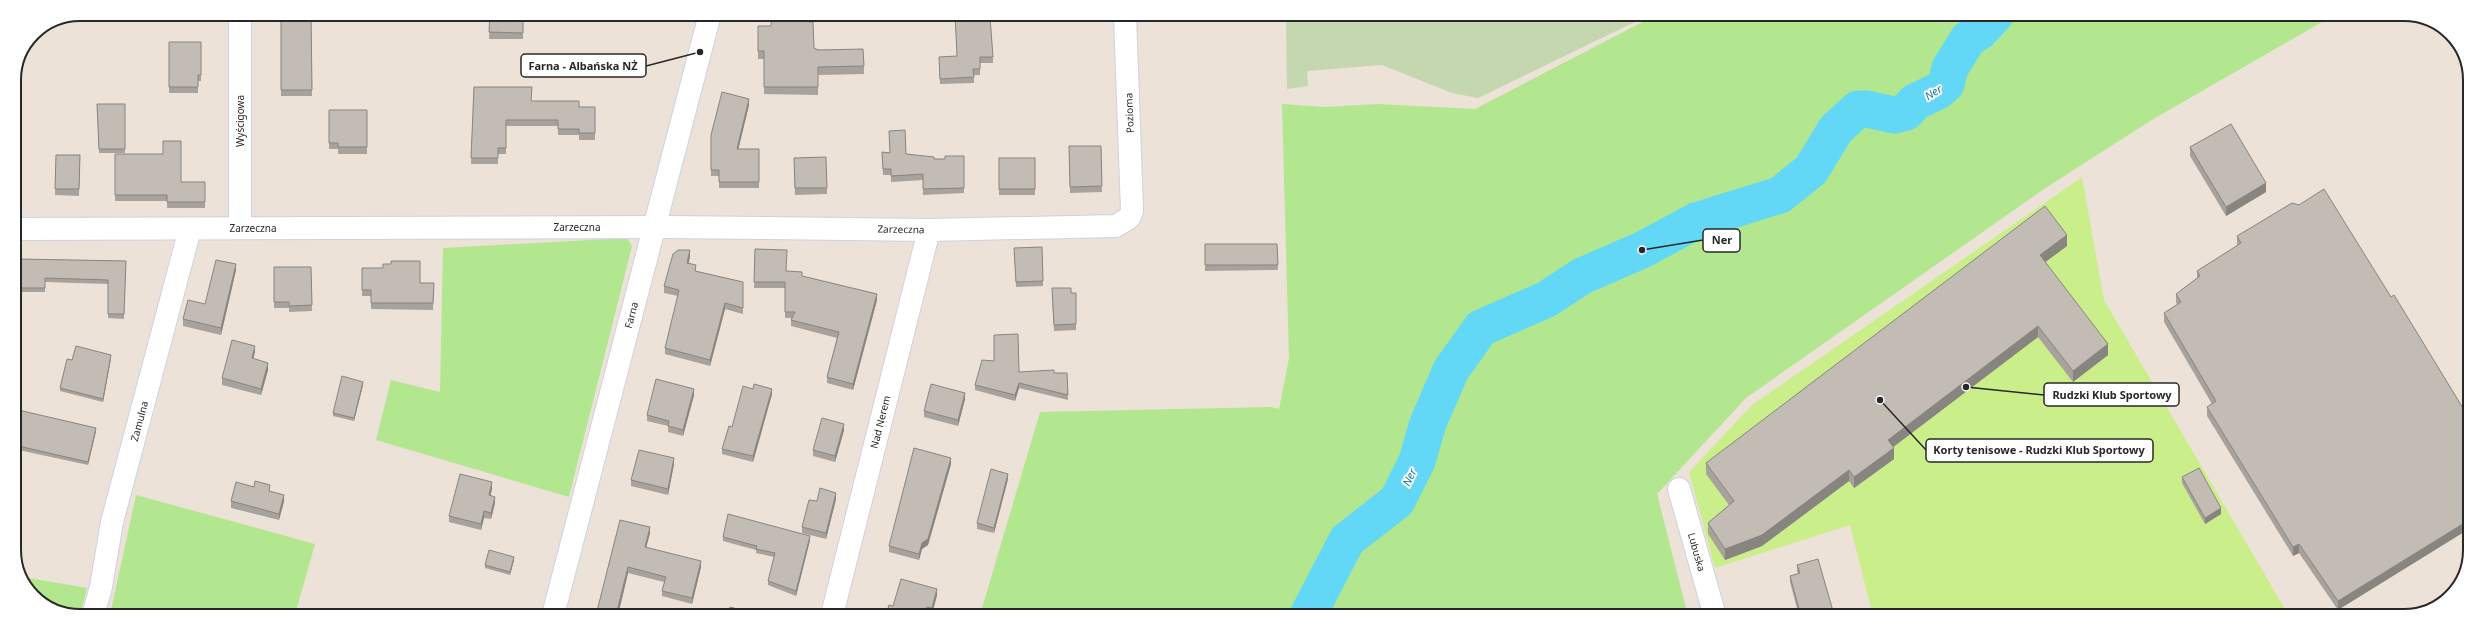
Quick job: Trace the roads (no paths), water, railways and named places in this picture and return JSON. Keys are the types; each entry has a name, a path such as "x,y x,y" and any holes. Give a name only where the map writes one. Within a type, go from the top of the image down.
{"street":[{"name":"Wyścigowa","path":"240,21 240,228"},
{"name":"Farna","path":"555,609 708,21"},
{"name":"Pozioma","path":"1125,21 1132,211"},
{"name":"Zarzeczna","path":"21,229 654,227 929,230 1116,226 1129,218 1132,211"},
{"name":"Zamulna","path":"95,609 101,587 112,522 190,228"},
{"name":"Nad Nerem","path":"834,609 929,230"},
{"name":"Lubuska","path":"1679,489 1713,609"}],"waterway":[{"name":"Ner","path":"1311,609 1347,540 1397,501 1417,461 1428,423 1451,370 1481,328 1547,299 1582,276 1642,250 1696,221 1780,195 1811,170 1836,129 1858,109 1867,109 1894,115 1906,112 1915,102 1938,91 1946,84 1950,68 1968,39 1979,32 1989,21"}],"place":[{"name":"Farna - Albańska NŻ","path":"700,52"},
{"name":"Ner","path":"1642,250"},
{"name":"Rudzki Klub Sportowy","path":"1966,387"},
{"name":"Korty tenisowe - Rudzki Klub Sportowy","path":"1880,400"}]}
